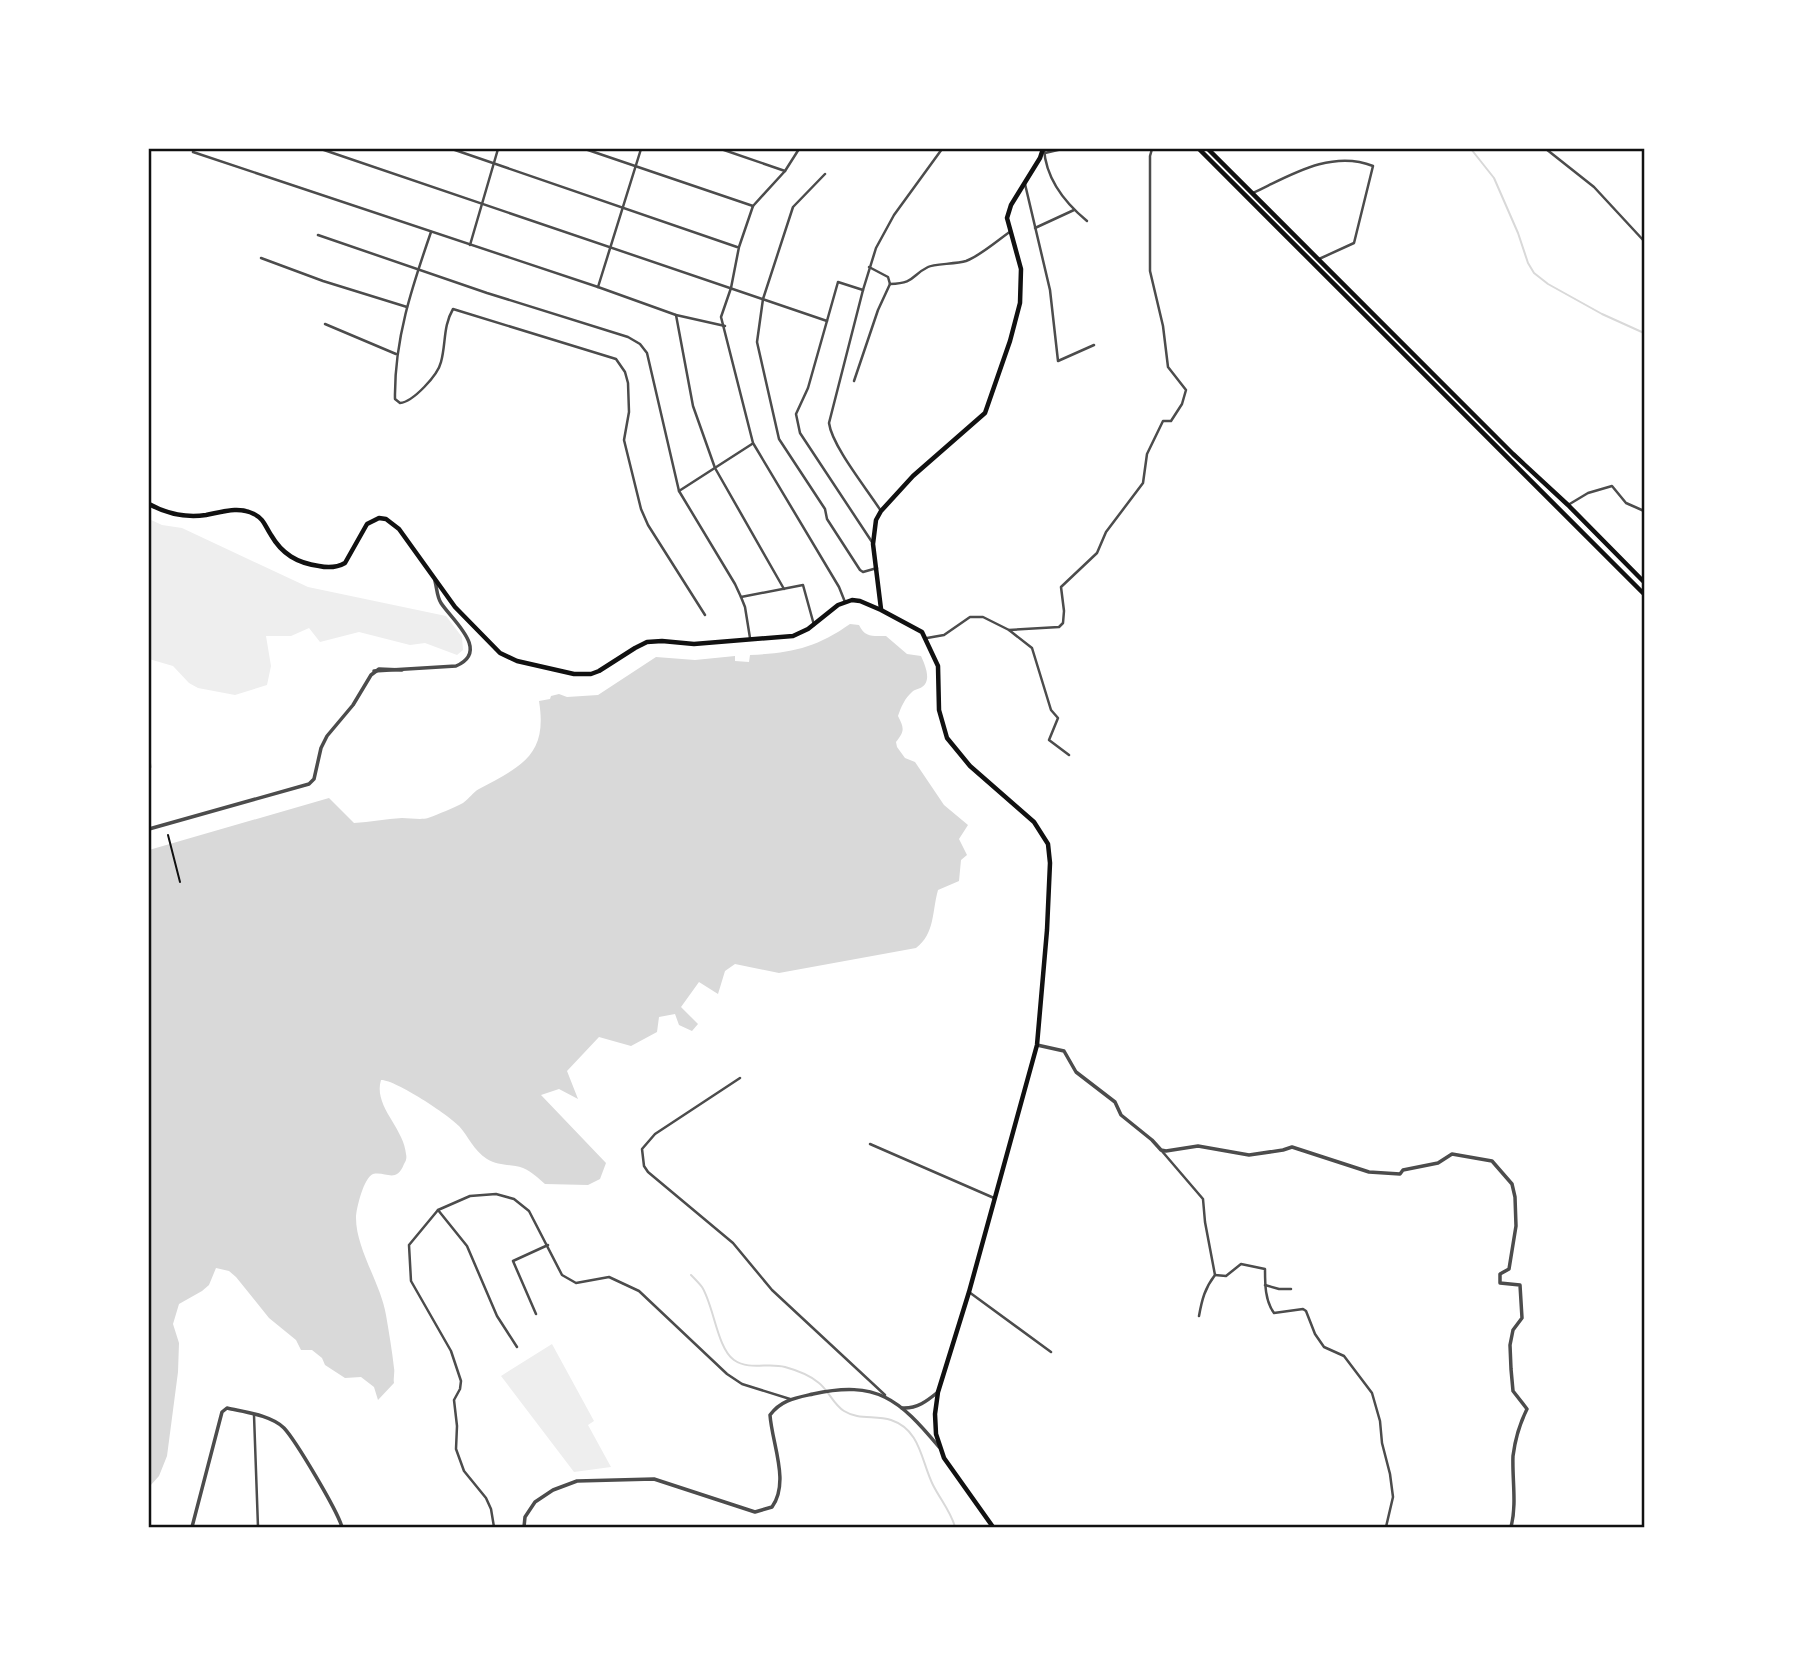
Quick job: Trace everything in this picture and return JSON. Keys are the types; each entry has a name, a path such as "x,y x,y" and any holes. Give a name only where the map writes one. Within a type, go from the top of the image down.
{"main road":[{"path":"1199,149 1644,594"},
{"path":"1208,149 1644,582"},
{"path":"881,610 873,544 876,520 913,476 985,413 1020,303 1021,269 1007,218 1011,205 1044,150"},
{"path":"149,504 164,513 178,515 206,515 233,510 254,513 263,520 276,543 291,558 304,564 331,568 345,563 367,524 380,518 386,519 399,529 455,607 500,653 517,661 574,674 599,671 647,642 694,644 793,636 814,625 845,601 860,601 881,610 915,626 927,638 938,666 939,710 947,738 970,766 1034,822 1048,844 1050,863 1037,1045 969,1292 938,1392 935,1425 940,1448 950,1467 993,1527"}],"street":[{"path":"321,149 827,321"},
{"path":"452,149 738,247"},
{"path":"470,245 498,149"},
{"path":"585,149 753,206"},
{"path":"598,287 641,149"},
{"path":"721,149 785,171"},
{"path":"799,149 785,171 753,206 738,247 731,288 721,317 753,443 845,601"},
{"path":"881,511 840,448 829,423 876,248 894,215 942,149"},
{"path":"1062,149 1044,150 1050,178 1074,210 1087,221"},
{"path":"1009,630 1063,624 1060,587 1097,553 1106,532 1143,483 1147,454 1163,421 1171,421 1182,404 1186,390 1168,368 1163,326 1150,271 1152,149"},
{"path":"1546,149 1594,187 1644,241"},
{"path":"193,152 676,315 725,326"},
{"path":"1253,193 1328,161 1366,163 1373,166 1354,243 1319,260"},
{"path":"825,174 793,207 763,299 757,342 779,439 825,509 827,519 860,570 863,572 877,568"},
{"path":"1026,184 1050,290 1058,361 1094,345"},
{"path":"1035,228 1074,210"},
{"path":"890,285 904,284 934,265 940,267 968,260 1012,230"},
{"path":"431,232 407,307 396,354 394,399 400,403 412,400 441,363 444,332 453,309 616,359 625,372 628,383 629,412 624,440 641,509 648,525 705,615"},
{"path":"318,234 418,270 628,337 640,344 646,353 679,491 735,584 745,607 750,640"},
{"path":"261,258 407,307"},
{"path":"854,381 878,310 890,285 888,277 869,267"},
{"path":"863,290 838,282 808,388 796,414 800,433 873,544"},
{"path":"676,315 693,406 715,468 784,589"},
{"path":"326,324 396,354"},
{"path":"679,491 753,443"},
{"path":"1568,505 1588,493 1612,486 1626,503 1644,511"},
{"path":"149,829 309,784 314,779 321,748 327,736 353,705 374,671 388,668 402,670 456,666 464,663 469,654 469,642 465,631 439,601 435,579"},
{"path":"741,597 803,585 814,625"},
{"path":"927,638 944,635 970,617 983,617 1009,630 1032,648 1051,710 1058,718 1049,740 1069,755"},
{"path":"1037,1045 1064,1051 1076,1072 1115,1102 1121,1115 1152,1140 1203,1199 1215,1275"},
{"path":"740,1078 655,1134 642,1149 644,1166 733,1243 772,1290 894,1404 915,1418 940,1448"},
{"path":"870,1144 994,1198"},
{"path":"1161,1150 1198,1146 1249,1155 1292,1147 1380,1174 1400,1174 1404,1170 1438,1163 1452,1154 1492,1161 1497,1166 1512,1184 1515,1197 1516,1226 1510,1269 1500,1273 1500,1283 1520,1285 1522,1318 1513,1330 1510,1345 1511,1383 1517,1397 1527,1409 1513,1457 1511,1527"},
{"path":"494,1527 486,1498 464,1471 456,1449 454,1400 461,1381 451,1350 411,1281 409,1245 438,1210 470,1196 496,1194 514,1199 529,1211 562,1275 576,1283 609,1277 639,1292 727,1374 742,1384 790,1399"},
{"path":"438,1210 467,1246 497,1316 517,1347"},
{"path":"536,1314 513,1261 548,1245"},
{"path":"1215,1275 1226,1276 1241,1264 1265,1269 1270,1310 1281,1314 1303,1309 1306,1311 1315,1334 1324,1347 1344,1356 1372,1393 1380,1420 1393,1497 1386,1527"},
{"path":"1199,1316 1202,1295 1215,1275"},
{"path":"1265,1285 1292,1289"},
{"path":"969,1292 1051,1352"},
{"path":"524,1527 525,1517 535,1502 553,1490 577,1481 654,1479 755,1512 772,1507 779,1498 781,1486 770,1415 777,1406 790,1399 835,1389 864,1390 885,1395"},
{"path":"894,1404 902,1408 913,1408 938,1392"},
{"path":"192,1527 222,1412 227,1408 283,1426 302,1454 342,1527"},
{"path":"254,1415 258,1527"}],"path":[{"path":"168,835 180,882"}],"shaded area":[{"path":"149,519 162,525 182,528 308,587 446,616 462,637 463,650 457,655 425,643 410,645 359,632 320,642 309,628 291,636 266,636 271,666 267,685 235,695 198,688 189,683 173,666 149,659"},
{"path":"850,624 859,625 870,635 886,636 907,654 921,656 927,680 922,687 910,694 902,706 898,716 903,729 896,742 897,747 905,758 915,762 944,805 968,825 959,839 967,855 961,860 959,881 938,890 927,936 916,948 779,973 735,964 725,971 718,994 699,982 681,1007 698,1024 692,1031 679,1025 675,1014 659,1017 657,1032 631,1046 599,1037 567,1071 578,1099 559,1089 541,1095 606,1163 600,1179 588,1185 545,1184 523,1168 487,1159 478,1152 459,1126 444,1114 409,1091 381,1080 381,1099 404,1144 406,1159 398,1174 370,1176 361,1194 356,1218 360,1242 386,1315 394,1383 378,1400 374,1387 361,1377 345,1378 325,1365 322,1358 312,1350 301,1350 296,1340 269,1318 236,1277 229,1271 216,1268 209,1285 179,1304 173,1324 179,1343 178,1372 167,1456 159,1476 150,1486 149,1514 149,850 329,798 354,823 428,818 463,803 477,790 519,766 528,757 539,735 539,701 559,694 567,697 598,695 656,657 695,660 735,656 735,661 749,662 750,655 803,648 826,639"},
{"path":"552,1344 594,1421 588,1425 611,1467 574,1472 501,1376"}],"waterway":[{"path":"1471,149 1494,178 1534,273 1548,284 1602,314 1644,333"},
{"path":"149,759 151,767"},
{"path":"691,1275 702,1287 720,1337 734,1360 746,1365 779,1366 798,1372 819,1383 837,1405 849,1414 891,1420 909,1431 919,1447 933,1485 955,1527"}]}
